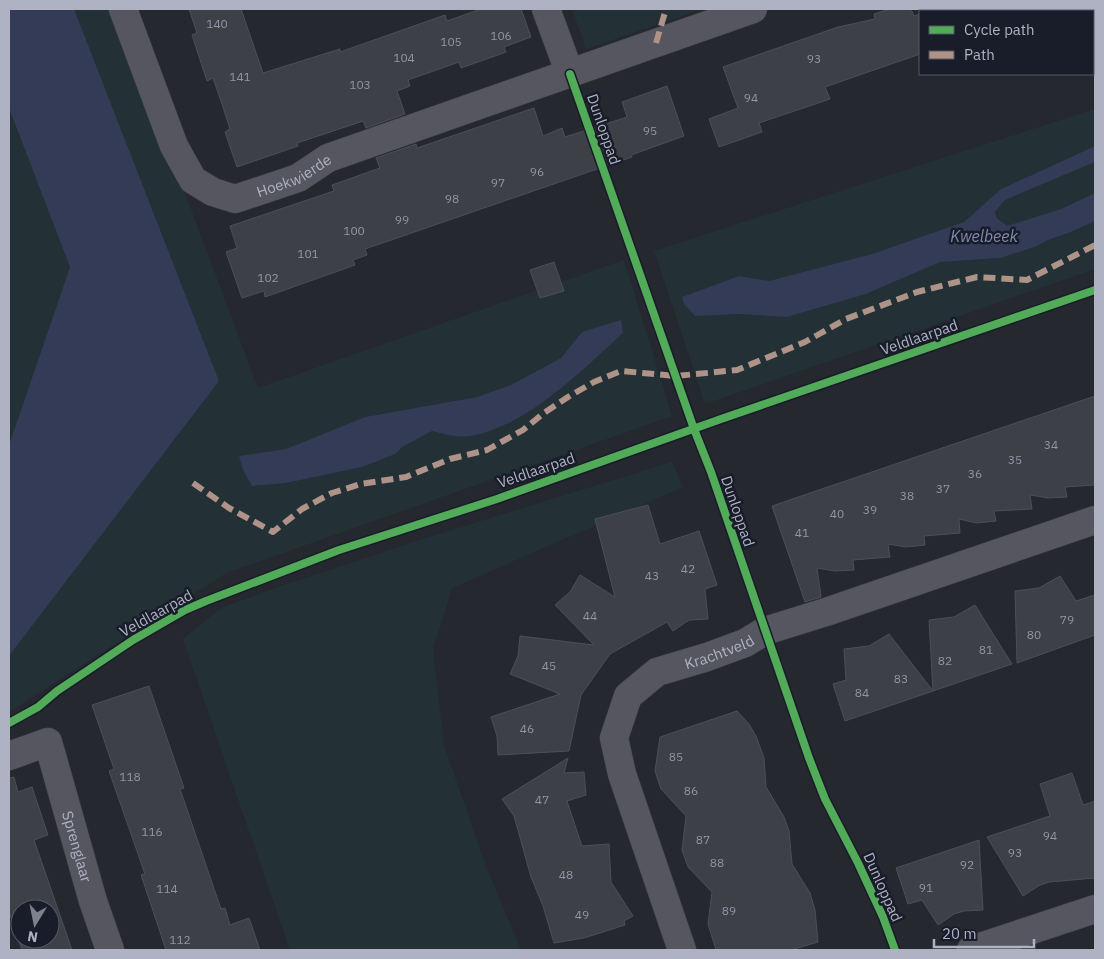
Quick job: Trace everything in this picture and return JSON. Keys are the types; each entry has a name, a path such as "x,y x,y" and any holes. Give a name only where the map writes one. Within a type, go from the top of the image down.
{"street":[{"name":"Hoekwierde","path":"123,9 174,146 193,180 213,192 236,199 298,178 328,158 753,9"},
{"path":"546,9 570,74"},
{"name":"Krachtveld","path":"682,950 622,774 614,738 628,696 657,672 746,643 765,631 1095,520"},
{"name":"Sprenglaar","path":"9,756 48,742 93,901 110,950"},
{"path":"971,950 1095,909"}],"shaded area":[{"path":"74,9 116,9 258,388 624,260 672,416 226,573 9,712 9,656 219,381","holes":["582,332 623,333 552,396 530,410 446,435 432,431 362,467 286,483 252,486 239,456 286,449 365,417 477,397 511,385 561,358"]},
{"path":"572,9 702,9 586,49"},
{"path":"9,108 70,267 9,445"},
{"path":"1095,109 1095,146 1001,189 964,222 872,254 769,281 739,276 682,297 695,316 740,314 787,317 866,294 940,262 1000,258 1035,247 1095,221 1095,269 705,404 654,251"},
{"path":"1095,162 1095,193 1061,209 1006,227 995,213 1005,200"},
{"path":"672,462 683,487 452,588 433,650 444,745 486,866 521,950 290,950 183,639 221,608 281,586 423,539"}],"water":[{"path":"9,9 74,9 219,381 9,656 9,445 70,267 9,108"},
{"name":"Kwelbeek","path":"1095,146 1095,162 1005,200 995,212 997,218 1007,226 1061,209 1095,193 1095,221 1035,247 1000,258 940,262 866,294 787,317 740,314 695,316 684,304 682,297 739,276 769,281 872,254 964,222 1001,189"},
{"path":"621,320 623,333 571,380 533,409 492,430 470,436 432,431 402,447 395,454 362,467 286,483 252,486 243,470 239,456 286,449 365,417 477,397 511,385 561,358 582,332"}],"building":[{"path":"189,9 241,9 263,73 340,49 340,52 445,15 447,21 481,9 521,9 531,37 504,47 506,52 461,68 459,62 408,80 410,86 397,91 405,114 366,128 363,121 297,143 298,146 237,167 225,132 230,129 222,104 213,78 207,81 192,35 197,33"},
{"path":"890,9 911,9 914,16 919,14 919,54 825,87 830,99 759,123 762,132 719,147 709,119 738,108 723,67 838,27 875,19 874,14"},
{"path":"667,86 684,136 631,155 632,157 365,249 367,255 353,260 355,265 265,297 264,291 242,298 226,252 237,248 230,226 334,191 332,185 380,168 376,158 416,144 417,148 534,108 543,136 562,128 565,137 627,117 622,102"},
{"path":"554,262 564,291 540,298 530,270"},
{"path":"1095,396 1095,485 1065,487 1067,497 1048,498 1030,495 1032,509 994,511 996,521 977,523 959,519 960,533 924,536 925,545 906,547 888,544 890,557 853,560 854,570 835,571 817,568 821,597 805,602 772,506"},
{"path":"648,505 660,544 699,531 717,585 705,589 708,619 689,620 673,631 667,622 610,654 581,695 569,751 498,755 497,736 491,717 560,694 510,674 518,656 520,636 594,645 555,605 570,592 580,575 615,597 595,519"},
{"path":"1060,576 1076,601 1095,595 1095,635 1017,663 1015,591 1039,588"},
{"path":"975,605 1012,664 933,691 929,620 954,617"},
{"path":"889,634 933,691 845,721 833,684 846,680 844,649 869,646"},
{"path":"149,686 184,788 180,789 221,909 225,908 230,925 249,918 260,950 166,950 141,875 145,874 109,771 114,769 92,705"},
{"path":"737,711 749,724 756,736 764,758 766,787 784,817 789,831 792,864 810,893 815,910 818,942 791,950 716,950 708,924 712,892 688,867 682,850 686,816 661,789 655,771 660,737"},
{"path":"568,758 564,773 584,772 586,795 567,801 582,846 609,844 611,882 633,916 624,921 625,925 584,938 554,943 543,906 531,877 514,816 502,799"},
{"path":"1072,773 1083,805 1095,801 1095,878 1049,882 1040,885 1023,896 987,837 1050,816 1040,784"},
{"path":"14,777 18,792 32,787 48,835 34,840 54,899 10,899 10,915 9,778"},
{"path":"979,840 983,910 964,911 954,914 938,925 922,900 908,904 896,868"},
{"path":"60,915 72,950 22,950 60,949"}],"marked path":[{"path":"656,43 666,9"},
{"path":"193,483 229,508 273,532 302,509 332,493 361,484 406,477 450,459 487,450 523,430 568,397 594,382 621,371 676,376 737,370 805,342 846,319 917,292 977,277 1027,280 1095,245"}],"cycle path":[{"name":"Dunloppad","path":"570,74 694,429 711,472 809,758 825,799 883,917 895,950"},
{"name":"Veldlaarpad","path":"9,723 38,707 57,691 133,640 185,610 206,601 339,550 497,499 721,419 1095,290"}]}
